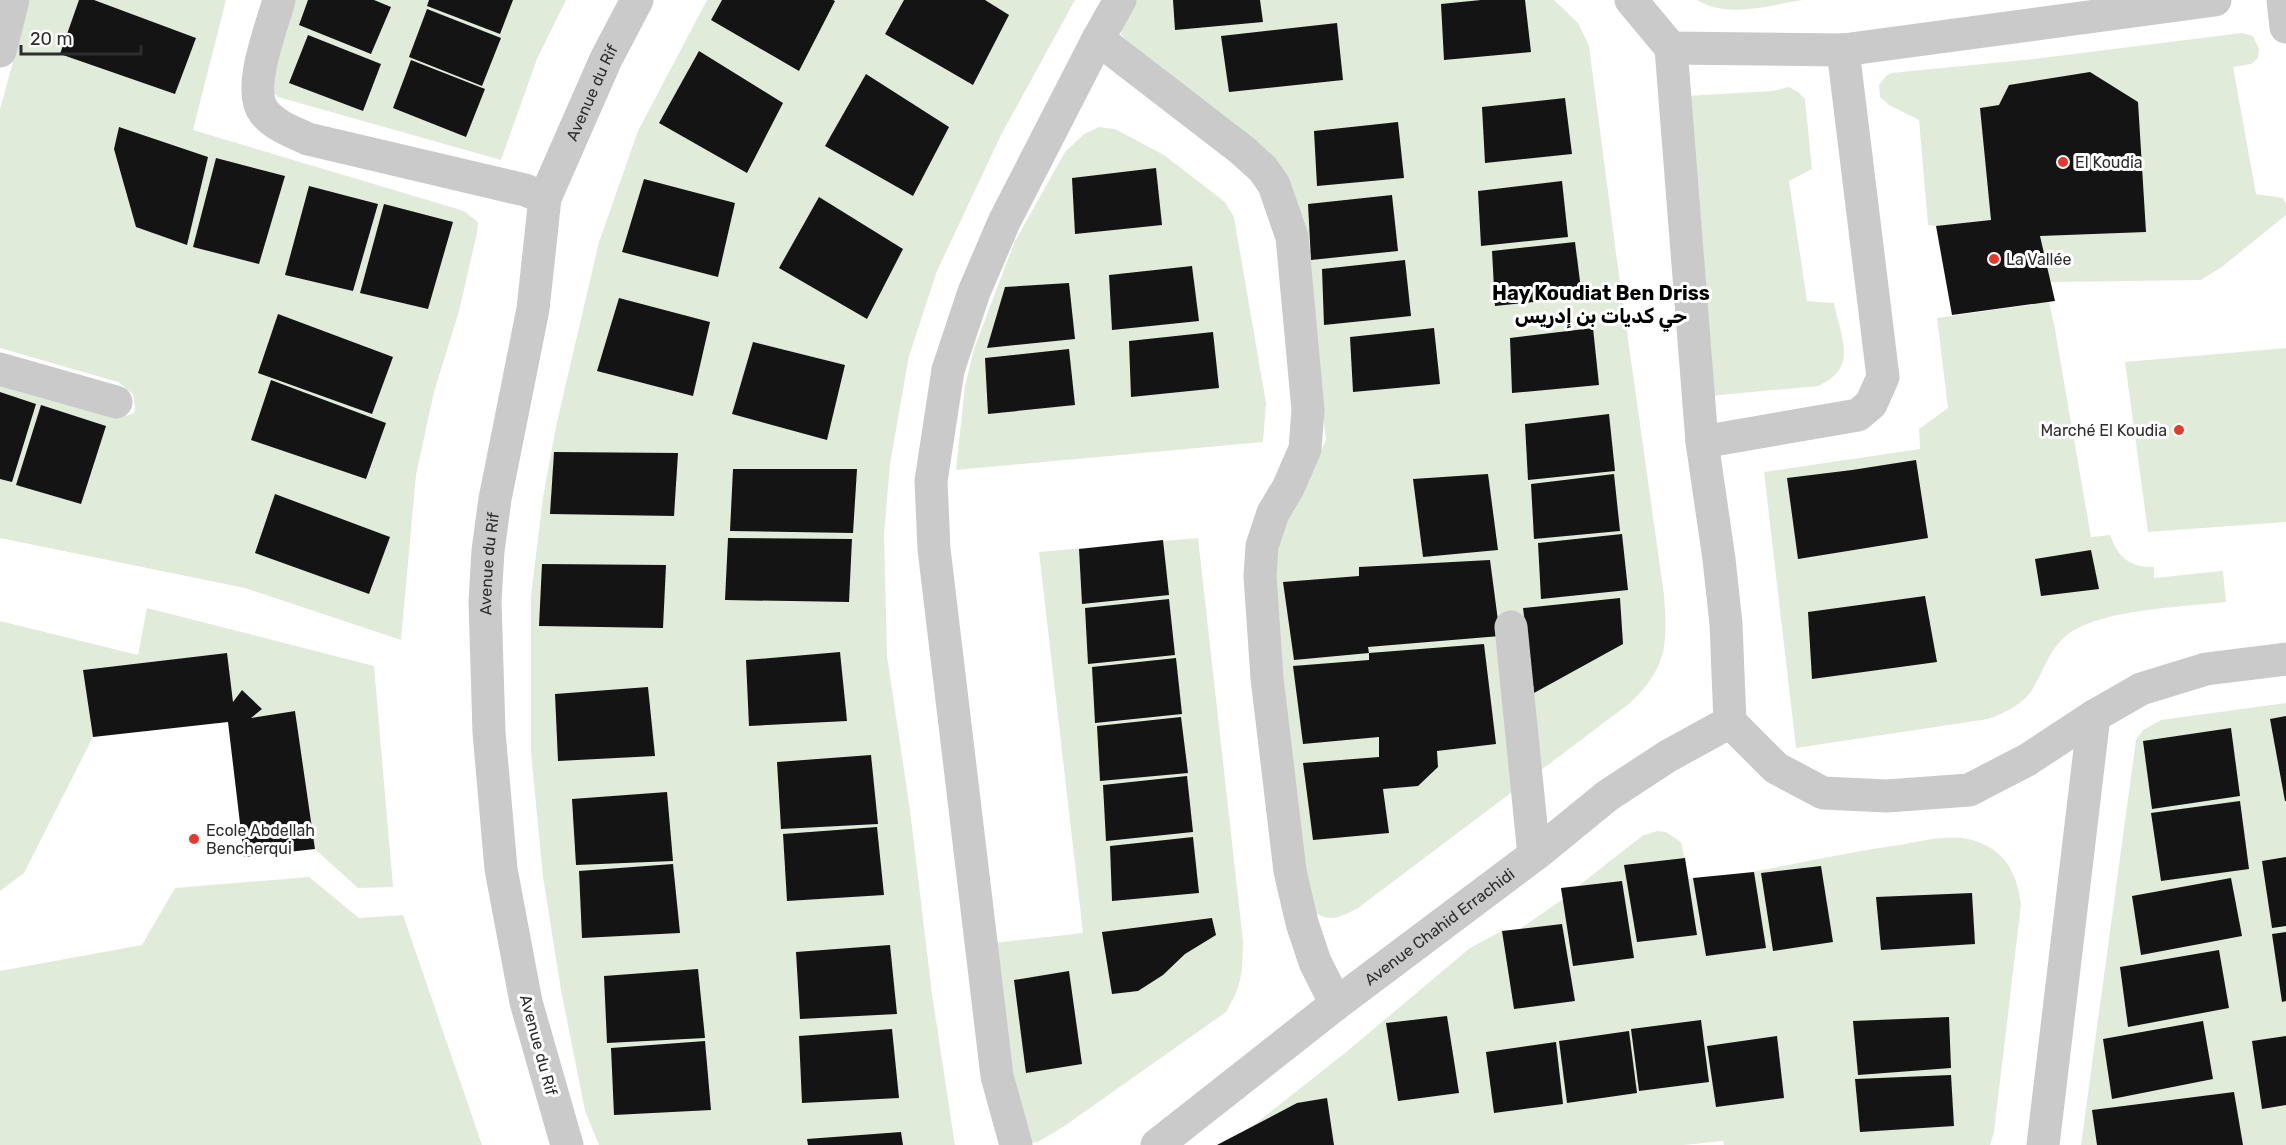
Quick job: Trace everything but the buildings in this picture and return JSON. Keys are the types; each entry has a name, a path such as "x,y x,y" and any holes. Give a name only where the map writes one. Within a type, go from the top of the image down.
{"street":[{"path":"0,51 13,0"},
{"path":"279,0 258,75 257,96 260,106 276,123 308,139 525,190 545,198"},
{"name":"Avenue du Rif","path":"567,1145 526,1002 501,869 489,732 485,601 488,551 495,499 533,309 545,198 606,59 637,0"},
{"path":"1016,1145 997,1076 934,549 931,481 948,370 974,292 1004,222 1120,0"},
{"path":"1631,0 1671,48 1702,442 1725,614 1730,722 1776,768 1823,793 1887,796 1969,790 2027,760 2094,716 2141,689 2206,669 2286,659"},
{"path":"1671,48 1844,50 2214,0"},
{"path":"2283,0 2286,27"},
{"path":"1098,39 1242,150 1263,169 1274,185 1292,237 1308,430 1305,448 1288,488 1273,513 1262,546 1260,576 1267,678 1290,871 1305,933 1315,962 1336,1004"},
{"path":"1702,442 1858,415 1871,404 1883,378 1844,50"},
{"path":"0,369 116,402"},
{"path":"1511,627 1534,855"},
{"path":"2043,1145 2094,716"},
{"name":"Avenue Chahid Errachidi","path":"1157,1145 1190,1132 1336,1004 1534,855 1607,796 1668,756 1730,722"}],"green space":[{"path":"30,0 226,0 193,130 464,211 478,222 459,311 434,392 416,475 401,640 245,588 0,538 0,383 120,418 134,413 135,407 133,394 118,382 0,348 0,109"},
{"path":"295,0 566,0 537,59 501,160 278,97 271,91 269,79"},
{"path":"707,0 1075,0 1001,135 937,271 909,356 890,464 884,534 887,656 910,810 932,994 955,1145 599,1145 585,1111 561,990 543,877 531,752 531,596 543,497 557,422 599,242 638,131"},
{"path":"1134,0 1554,0 1578,23 1589,46 1664,595 1666,628 1662,654 1651,678 1630,703 1358,908 1338,917 1327,918 1307,907 1271,555 1326,440 1304,251 1294,205 1131,47 1121,34 1124,19"},
{"path":"1697,0 1803,0 1735,10 1709,6"},
{"path":"2242,33 2253,36 2259,49 2258,58 2251,64 2233,67 2256,194 2283,198 2286,215 2223,266 2201,280 2051,282 1936,226 1928,225 1919,120 1889,105 1880,97 1879,85 1886,76 1891,73 2034,59"},
{"path":"1789,87 1805,99 1812,169 1789,181 1807,301 1834,303 1843,340 1843,361 1831,379 1818,386 1709,396 1685,96 1773,91"},
{"path":"1099,127 1115,129 1164,155 1225,202 1234,217 1266,403 1263,442 956,470 965,386 974,349 1014,243 1065,152 1084,134"},
{"path":"2049,302 2091,537 2110,535 2126,560 2138,566 2154,567 2154,578 2223,571 2226,602 2120,614 2082,626 2060,641 2026,698 2010,709 1988,719 1796,748 1764,472 1920,449 1919,429 1948,408 1937,318"},
{"path":"2286,348 2286,522 2148,532 2125,362"},
{"path":"1198,538 1243,941 1239,986 1226,1012 1063,1127 1038,1142 1030,1143 1008,1092 994,943 1083,933 1039,552"},
{"path":"147,608 374,666 393,887 358,888 315,849 295,711 251,718 261,709 242,690 233,702 226,653 83,670 93,737 24,873 0,891 0,621 138,655"},
{"path":"2286,703 2286,1145 2081,1145 2136,740 2143,730 2161,720"},
{"path":"1657,831 1666,832 1681,842 1689,879 1740,874 1942,838 1969,839 1997,852 2014,875 2021,905 1994,1132 1990,1145 1724,1145 1723,1141 1684,1145 1217,1145 1254,1125 1345,1053 1470,948 1502,931 1520,929 1563,899 1561,888 1577,887 1642,836"},
{"path":"309,877 359,918 403,915 482,1145 0,1145 0,971 142,945 175,888"}],"place":[{"name":"El Koudia","path":"2063,162"},
{"name":"La Vallée","path":"1994,259"},
{"name":"Marché El Koudia","path":"2179,430"},
{"name":"Ecole Abdellah Bencherqui","path":"194,839"}],"district":[{"name":"Hay Koudiat Ben Driss حي كديات بن إدريس","path":"1601,304"}]}
